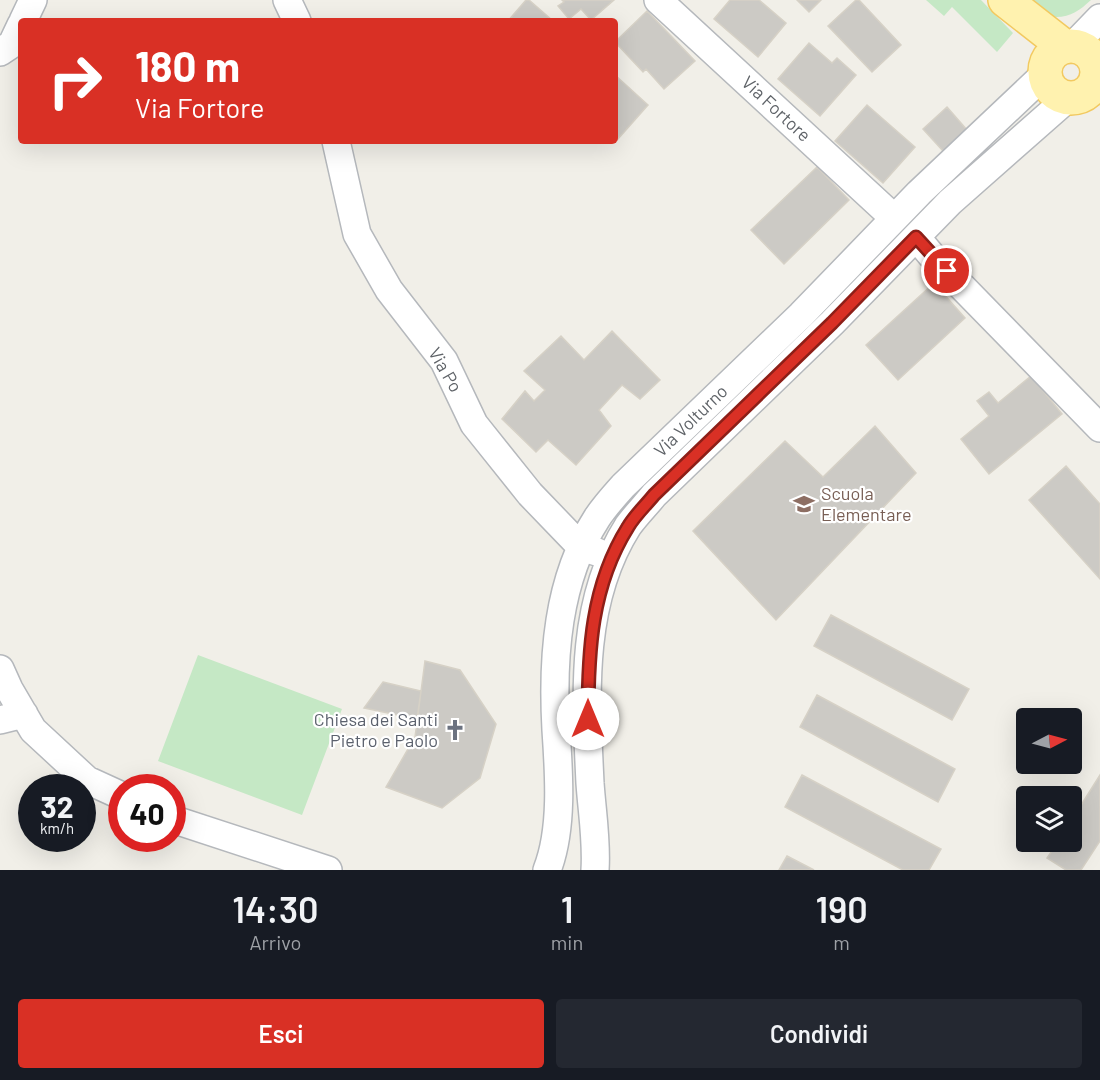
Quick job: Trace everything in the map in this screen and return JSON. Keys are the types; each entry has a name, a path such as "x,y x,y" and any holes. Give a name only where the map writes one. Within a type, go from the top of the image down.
{"main road":[{"path":"1009,3 1057,58"},
{"path":"1079,48 1089,54 1091,87 1062,97 1053,90 1049,85 1057,58 1079,48"}],"street":[{"path":"24,18 33,0"},
{"path":"287,0 296,18"},
{"name":"Via Fortore","path":"658,0 894,218"},
{"name":"Via Volturno","path":"547,870 554,854 558,794 556,656 560,620 568,583 581,547 597,517 623,486 801,315 894,218 1100,18"},
{"path":"0,52 12,44 18,31"},
{"name":"Via Volturno","path":"595,870 588,737 587,665 593,620 600,591 612,556 629,526 654,495 832,323 950,202 1091,87"},
{"name":"Via Po","path":"337,144 357,234 389,290 444,362 474,424 530,494 581,547 612,556"},
{"path":"916,237 1100,428"},
{"path":"0,669 9,689 12,717 33,730 87,780 108,790"},
{"path":"186,824 328,870"}],"green space":[{"path":"926,0 981,0 1013,33 997,52 952,7 944,16"},
{"path":"1017,0 1091,0 1075,12 1056,17 1051,25"},
{"path":"198,655 342,709 302,815 158,761"}],"building":[{"path":"526,0 529,0 550,18 511,18"},
{"path":"562,0 614,0 593,18 589,18 581,9 568,18 558,6 564,2"},
{"path":"730,0 759,0 786,23 758,57 714,19"},
{"path":"797,0 821,0 809,12"},
{"path":"856,0 859,0 901,45 872,72 828,26"},
{"path":"647,11 695,61 664,89 646,69 643,72 618,45 618,39"},
{"path":"809,43 832,63 837,58 856,75 820,116 778,79"},
{"path":"618,78 648,105 618,139"},
{"path":"867,105 915,147 883,183 835,141"},
{"path":"947,107 967,130 943,151 923,129"},
{"path":"817,167 849,200 784,264 751,230"},
{"path":"934,283 965,318 898,380 866,345"},
{"path":"612,331 660,380 640,399 622,385 599,410 611,426 576,465 548,440 536,452 502,419 525,391 534,401 545,390 524,371 561,336 584,360"},
{"path":"1031,376 1062,414 989,474 961,439 989,416 977,401 989,392 998,403"},
{"name":"Scuola Elementare","path":"875,426 916,473 776,620 693,531 785,441 823,477"},
{"path":"1066,466 1100,504 1100,579 1029,500"},
{"path":"831,615 969,689 952,720 814,646"},
{"name":"Chiesa dei Santi Pietro e Paolo","path":"425,661 460,670 496,724 480,778 442,808 386,787 415,737"},
{"path":"383,682 421,691 417,719 364,708"},
{"path":"817,695 955,769 938,802 800,727"},
{"path":"802,775 941,849 929,870 903,870 785,807"},
{"path":"1100,775 1100,841 1081,870 1066,870 1047,858 1051,852 1082,852 1082,804"},
{"path":"787,856 814,870 779,870"}],"place":[{"name":"Scuola Elementare","path":"804,504"},
{"name":"Chiesa dei Santi Pietro e Paolo","path":"455,730"}],"route":[{"path":"588,719 587,665 591,629 600,591 612,556 629,526 654,495 832,323 916,237 947,271"}]}
